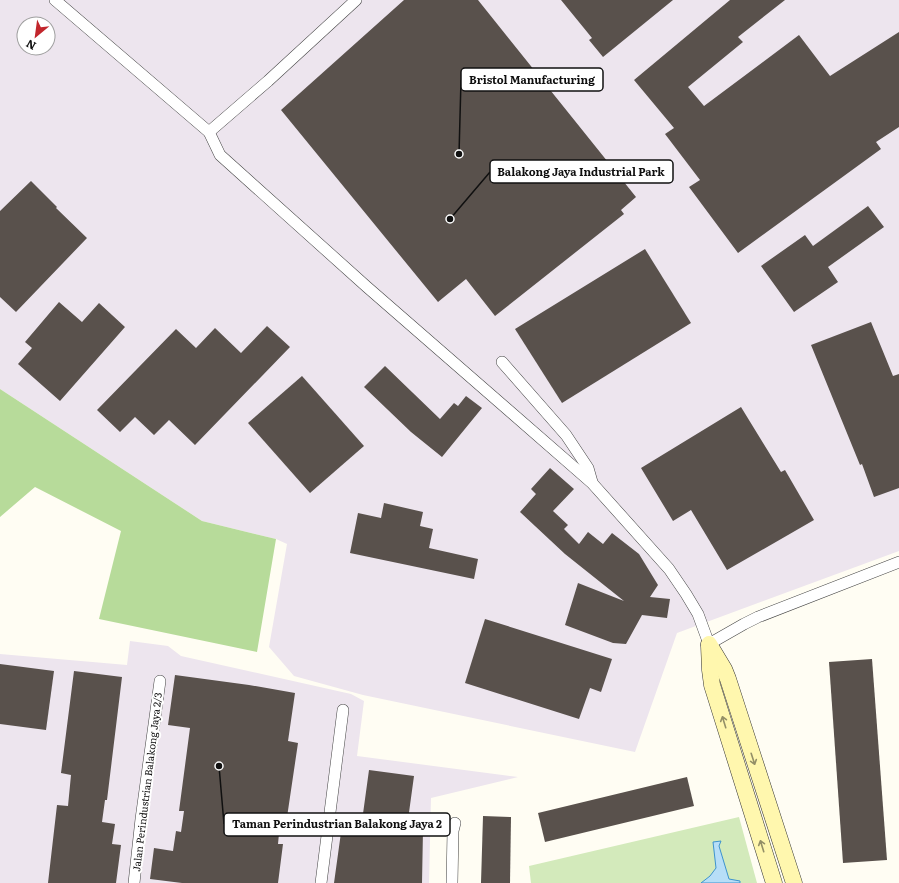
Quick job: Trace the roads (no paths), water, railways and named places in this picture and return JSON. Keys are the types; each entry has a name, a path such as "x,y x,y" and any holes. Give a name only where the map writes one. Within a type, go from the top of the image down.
{"street":[{"path":"55,0 209,132 220,155 592,483 669,569 698,614 709,644 724,669 794,883"},
{"path":"209,132 268,81 356,0"},
{"path":"502,362 566,435 588,468 592,483"},
{"path":"709,644 758,617 899,562"},
{"path":"709,644 712,685 774,883"},
{"name":"Jalan Perindustrian Balakong Jaya 2/3","path":"134,883 160,680"},
{"path":"320,883 343,710"},
{"path":"452,883 453,831 455,823"}],"water":[{"path":"721,841 719,846 729,879 740,881 740,883 701,883 710,876 716,868 713,842"}],"place":[{"name":"Bristol Manufacturing","path":"459,154"},
{"name":"Balakong Jaya Industrial Park","path":"450,219"},
{"name":"Taman Perindustrian Balakong Jaya 2","path":"219,766"}]}
